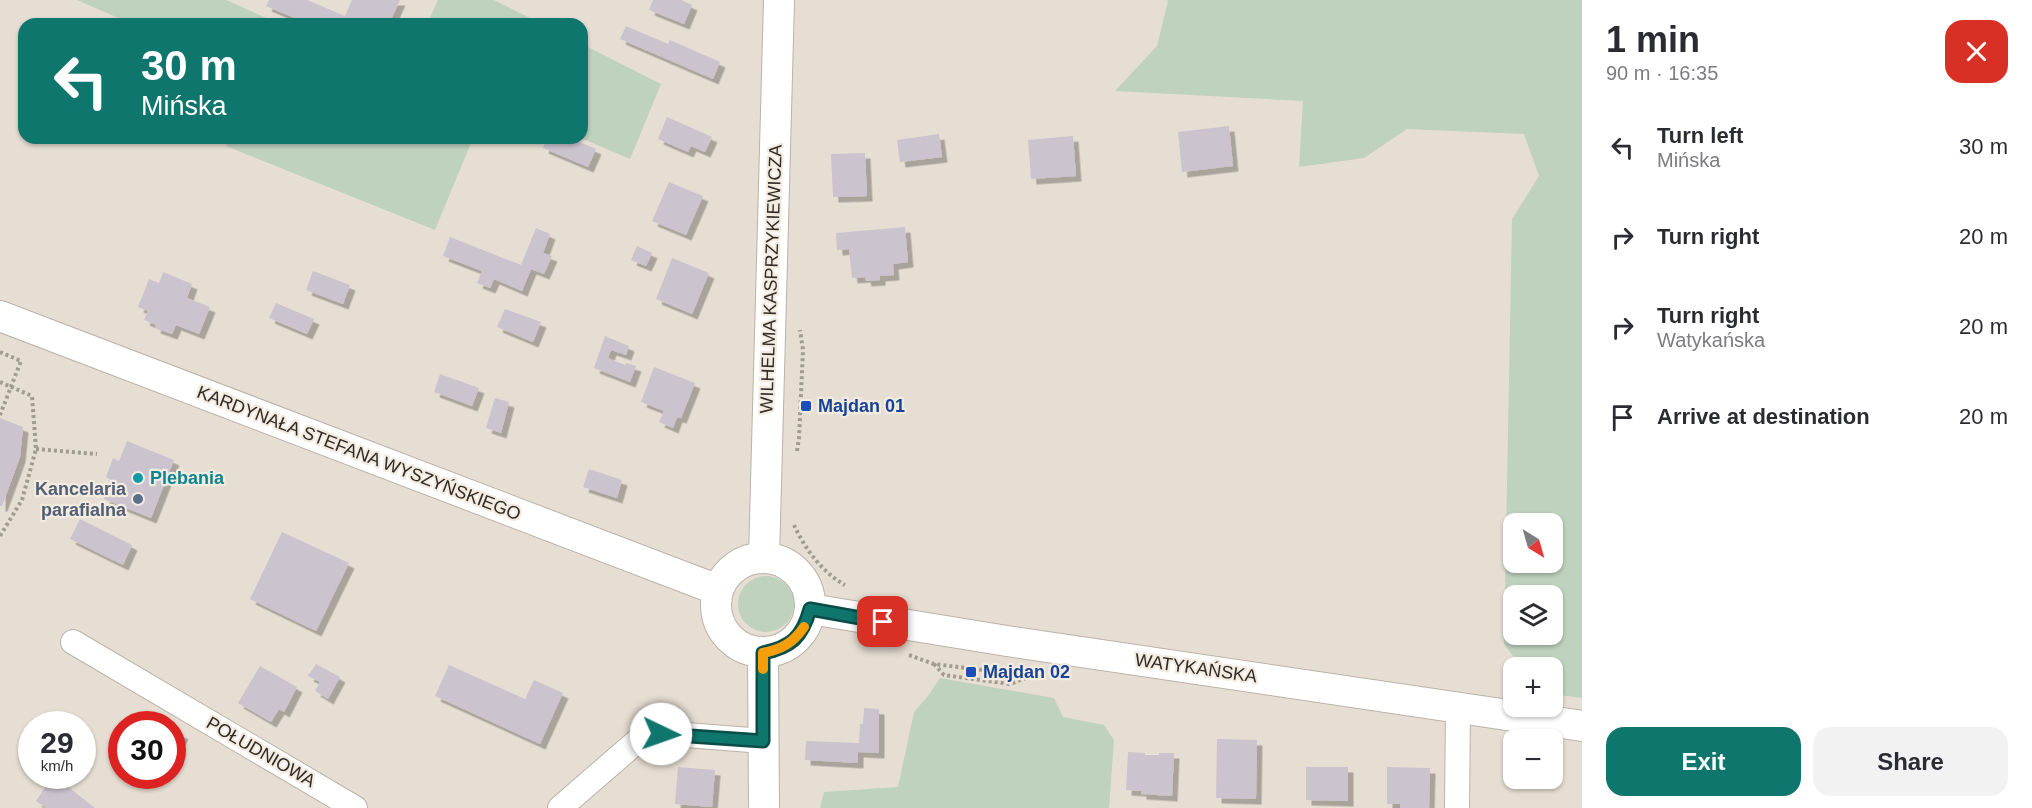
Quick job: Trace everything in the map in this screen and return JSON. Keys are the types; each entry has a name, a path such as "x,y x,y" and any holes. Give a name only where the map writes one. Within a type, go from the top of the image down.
{"street":[{"name":"WILHELMA KASPRZYKIEWICZA","path":"764,558 779,0"},
{"name":"KARDYNAŁA STEFANA WYSZYŃSKIEGO","path":"0,316 718,590"},
{"path":"764,558 779,561 793,568 809,594 810,609 805,626 795,640 780,649 763,653 745,649 730,640 720,625 716,607 718,590 725,576 736,566 749,560 764,558"},
{"name":"WATYKAŃSKA","path":"810,609 984,638 1582,726"},
{"name":"POŁUDNIOWA","path":"73,642 355,808"},
{"path":"763,653 764,808"},
{"path":"1457,808 1458,708"},
{"path":"560,808 635,743 661,734 763,741"}],"path":[{"path":"794,461 799,438 801,402 803,350 800,328"},
{"path":"0,352 21,361 0,415"},
{"path":"0,382 32,396 36,449 22,500 0,536"},
{"path":"36,449 96,454"},
{"path":"792,515 802,543 830,574 849,587"},
{"path":"934,664 1032,676 1010,684 944,675 934,664"}],"green space":[{"path":"77,0 226,0 266,18 118,18"},
{"path":"438,0 494,0 530,18 430,18"},
{"path":"1166,0 1582,0 1582,698 1563,695 1563,657 1514,657 1505,645 1563,645 1563,585 1505,585 1505,573 1563,573 1563,513 1506,513 1512,219 1539,176 1524,134 1407,129 1364,158 1299,167 1303,101 1115,91 1157,46 1168,1"},
{"path":"588,47 661,84 630,159 588,141"},
{"path":"227,144 471,144 435,230 226,146"},
{"path":"760,576 772,576 782,580 790,588 794,604 790,620 782,628 772,632 760,632 750,628 742,620 738,610 738,598 742,588 750,580"},
{"path":"940,678 1054,698 1063,717 1104,725 1114,740 1109,808 820,808 824,792 898,787 914,712"}],"building":[{"path":"269,0 307,0 345,16 352,0 400,0 392,18 295,18 266,6"},
{"path":"653,0 681,0 692,5 684,24 649,10"},
{"path":"626,26 668,44 670,40 720,62 713,79 620,39"},
{"path":"667,117 712,137 705,152 691,146 688,152 658,139"},
{"path":"1229,126 1233,166 1182,172 1178,132"},
{"path":"939,134 942,157 900,162 897,140"},
{"path":"1073,136 1076,176 1031,179 1028,140"},
{"path":"545,144 584,144 596,149 588,167 543,148"},
{"path":"865,153 867,196 833,197 831,154"},
{"path":"669,182 703,196 686,235 652,221"},
{"path":"905,227 908,262 893,264 894,275 880,276 880,280 866,281 865,277 852,278 849,249 837,250 836,233"},
{"path":"536,228 550,234 543,253 552,256 544,274 531,269 522,291 494,279 490,288 477,283 482,271 443,256 450,237 521,265"},
{"path":"637,246 652,253 646,266 631,260"},
{"path":"672,258 709,273 692,314 656,299"},
{"path":"313,271 350,285 343,304 306,290"},
{"path":"163,272 192,284 187,298 210,307 199,334 176,325 172,334 155,328 156,325 144,320 148,311 138,307 149,279 159,283"},
{"path":"276,303 314,319 307,334 269,318"},
{"path":"505,309 541,322 533,342 497,327"},
{"path":"605,336 629,346 626,355 611,350 608,358 625,365 626,363 636,366 630,382 594,368"},
{"path":"654,367 695,383 681,418 677,417 673,428 659,422 664,411 641,402"},
{"path":"440,374 479,388 472,406 434,392"},
{"path":"495,398 509,402 501,433 486,428"},
{"path":"0,418 23,427 20,457 2,506 0,506"},
{"name":"Plebania","path":"127,441 174,460 151,518 104,499 111,480 106,477 113,458 119,461"},
{"path":"589,469 622,480 617,498 583,487"},
{"path":"80,519 132,545 123,565 70,539"},
{"path":"282,532 349,563 316,631 250,599"},
{"path":"316,664 340,677 328,699 315,691 320,682 308,676"},
{"path":"449,665 525,699 534,680 563,693 540,744 435,696"},
{"path":"260,666 297,687 284,712 279,709 271,722 238,703"},
{"path":"864,708 879,709 879,753 858,752 858,763 805,760 806,741 859,743"},
{"path":"1217,739 1257,740 1256,799 1216,798"},
{"path":"1128,752 1145,753 1145,755 1174,753 1172,796 1141,794 1141,791 1126,790"},
{"path":"678,767 715,770 712,807 675,804"},
{"path":"1306,767 1348,767 1348,801 1306,800"},
{"path":"1387,767 1430,768 1429,808 1400,808 1400,804 1387,804"},
{"path":"44,789 71,789 95,808 46,808 36,801"}],"slow traffic":[{"path":"763,669 763,653 780,649 795,640 804,627"}],"place":[{"name":"Majdan 01","path":"806,406"},
{"name":"Plebania","path":"138,478"},
{"name":"Kancelaria parafialna","path":"138,499"},
{"name":"Majdan 02","path":"971,672"}],"route":[{"path":"661,734 763,741 763,653 780,649 795,640 805,626 810,609 883,622"}]}
